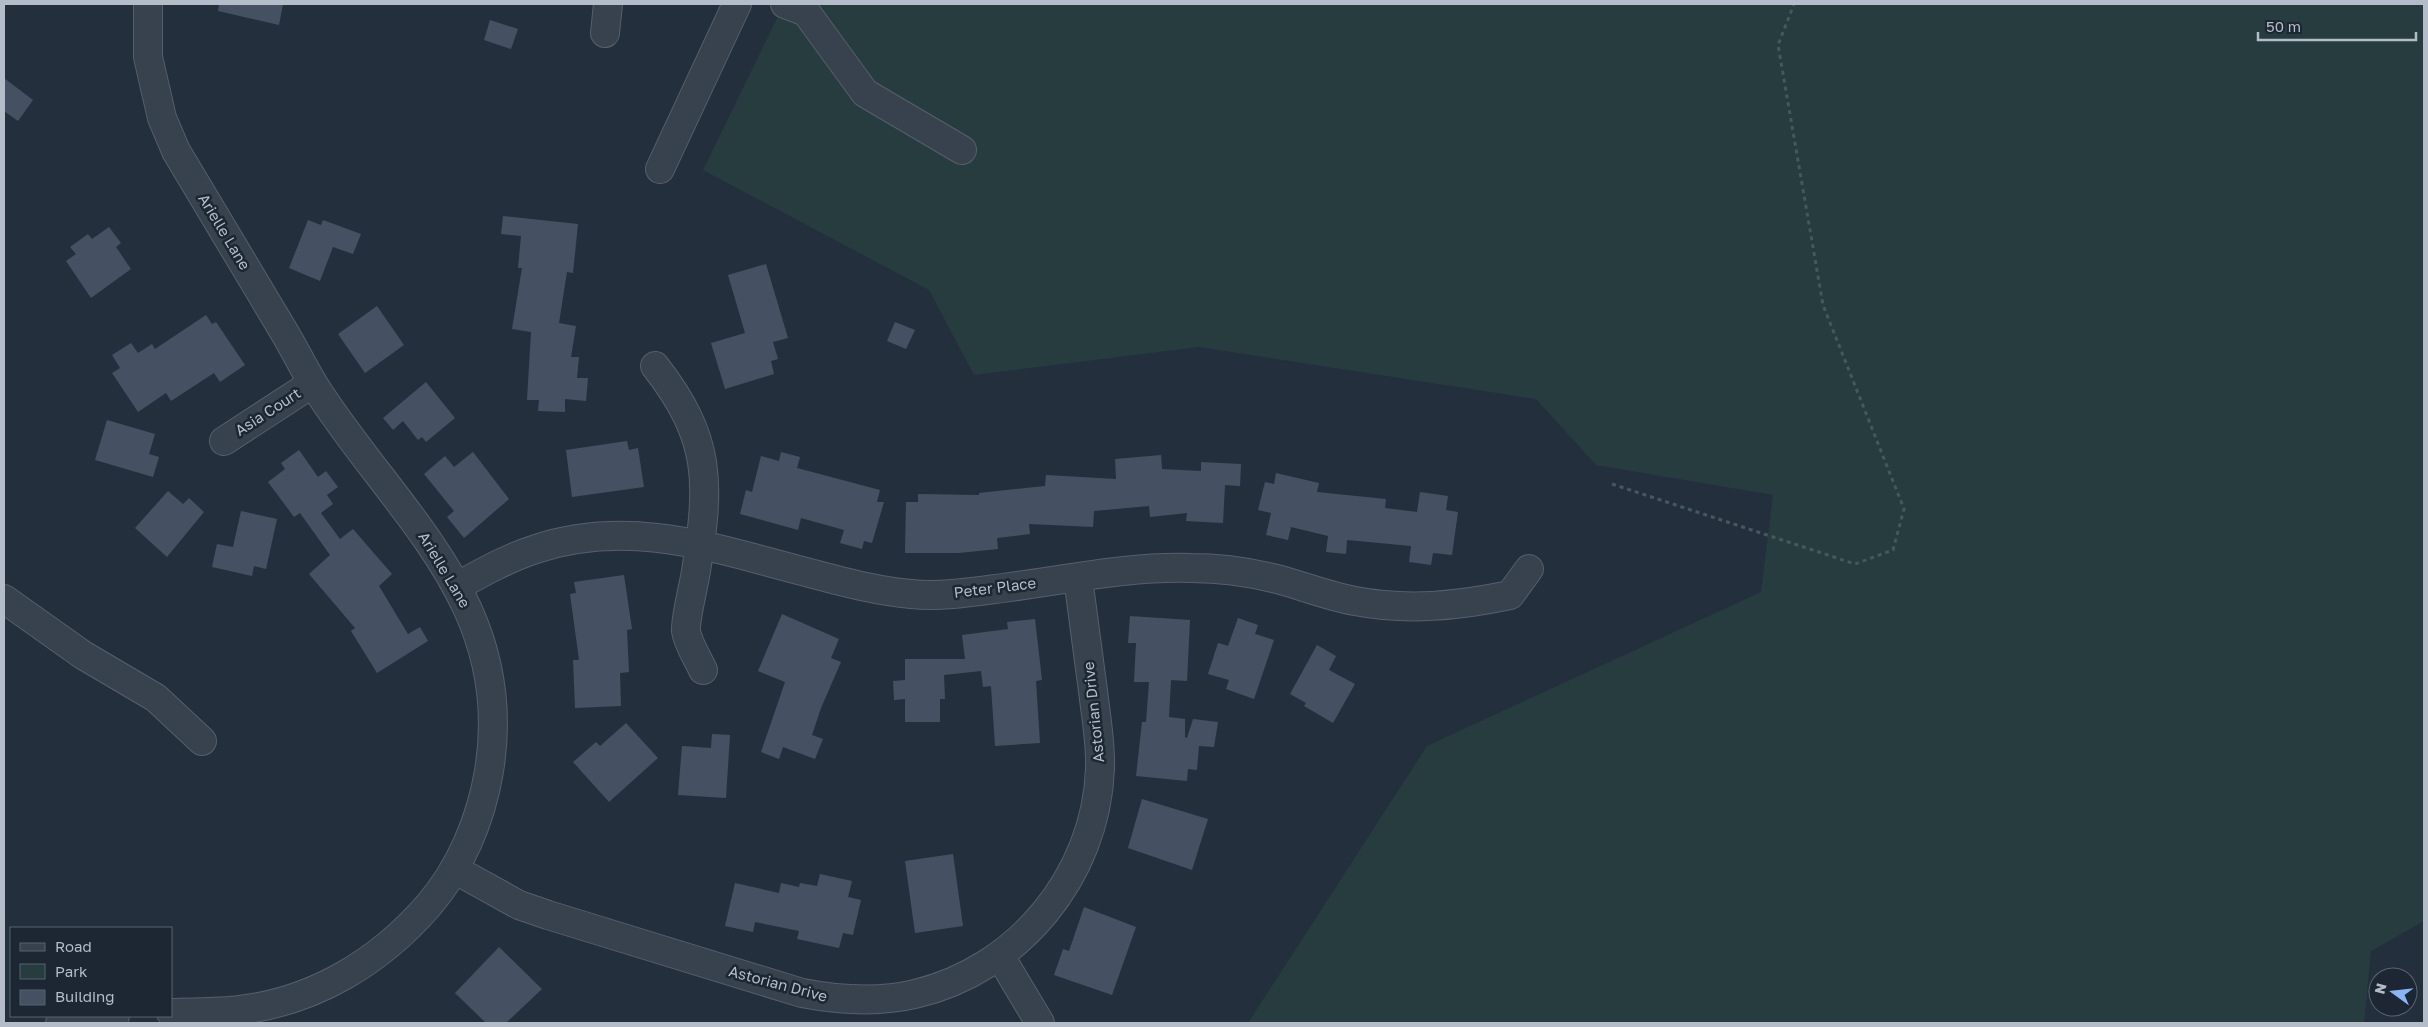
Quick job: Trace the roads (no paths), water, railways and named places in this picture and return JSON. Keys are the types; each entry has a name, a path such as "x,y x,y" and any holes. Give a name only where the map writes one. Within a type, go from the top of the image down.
{"street":[{"name":"Arielle Lane","path":"148,4 148,57 162,118 176,151 312,383 437,554 458,586 480,637 489,676 493,716 492,753 485,792 473,830 454,869 436,896 410,927 380,953 350,973 317,990 280,1002 240,1010 172,1013"},
{"path":"605,33 608,4"},
{"path":"660,169 737,4"},
{"path":"785,4 806,12 865,93 962,150"},
{"path":"655,366 673,389 686,412 697,438 703,466 706,491 704,519 686,631 703,670"},
{"name":"Asia Court","path":"224,441 312,383"},
{"name":"Peter Place","path":"458,586 487,570 536,549 589,537 644,535 700,544 866,588 913,594 960,594 1143,570 1198,568 1276,579 1354,601 1394,606 1435,607 1476,602 1510,595 1529,568"},
{"name":"Astorian Drive","path":"454,869 519,905 548,915 802,993 831,999 873,1000 914,995 950,983 977,971 1000,956 1039,921 1064,888 1078,862 1089,835 1097,803 1100,740 1078,578"},
{"path":"4,599 84,655 156,698 202,741"},
{"path":"1000,956 1040,1023"},
{"path":"60,1023 107,1017"}]}
